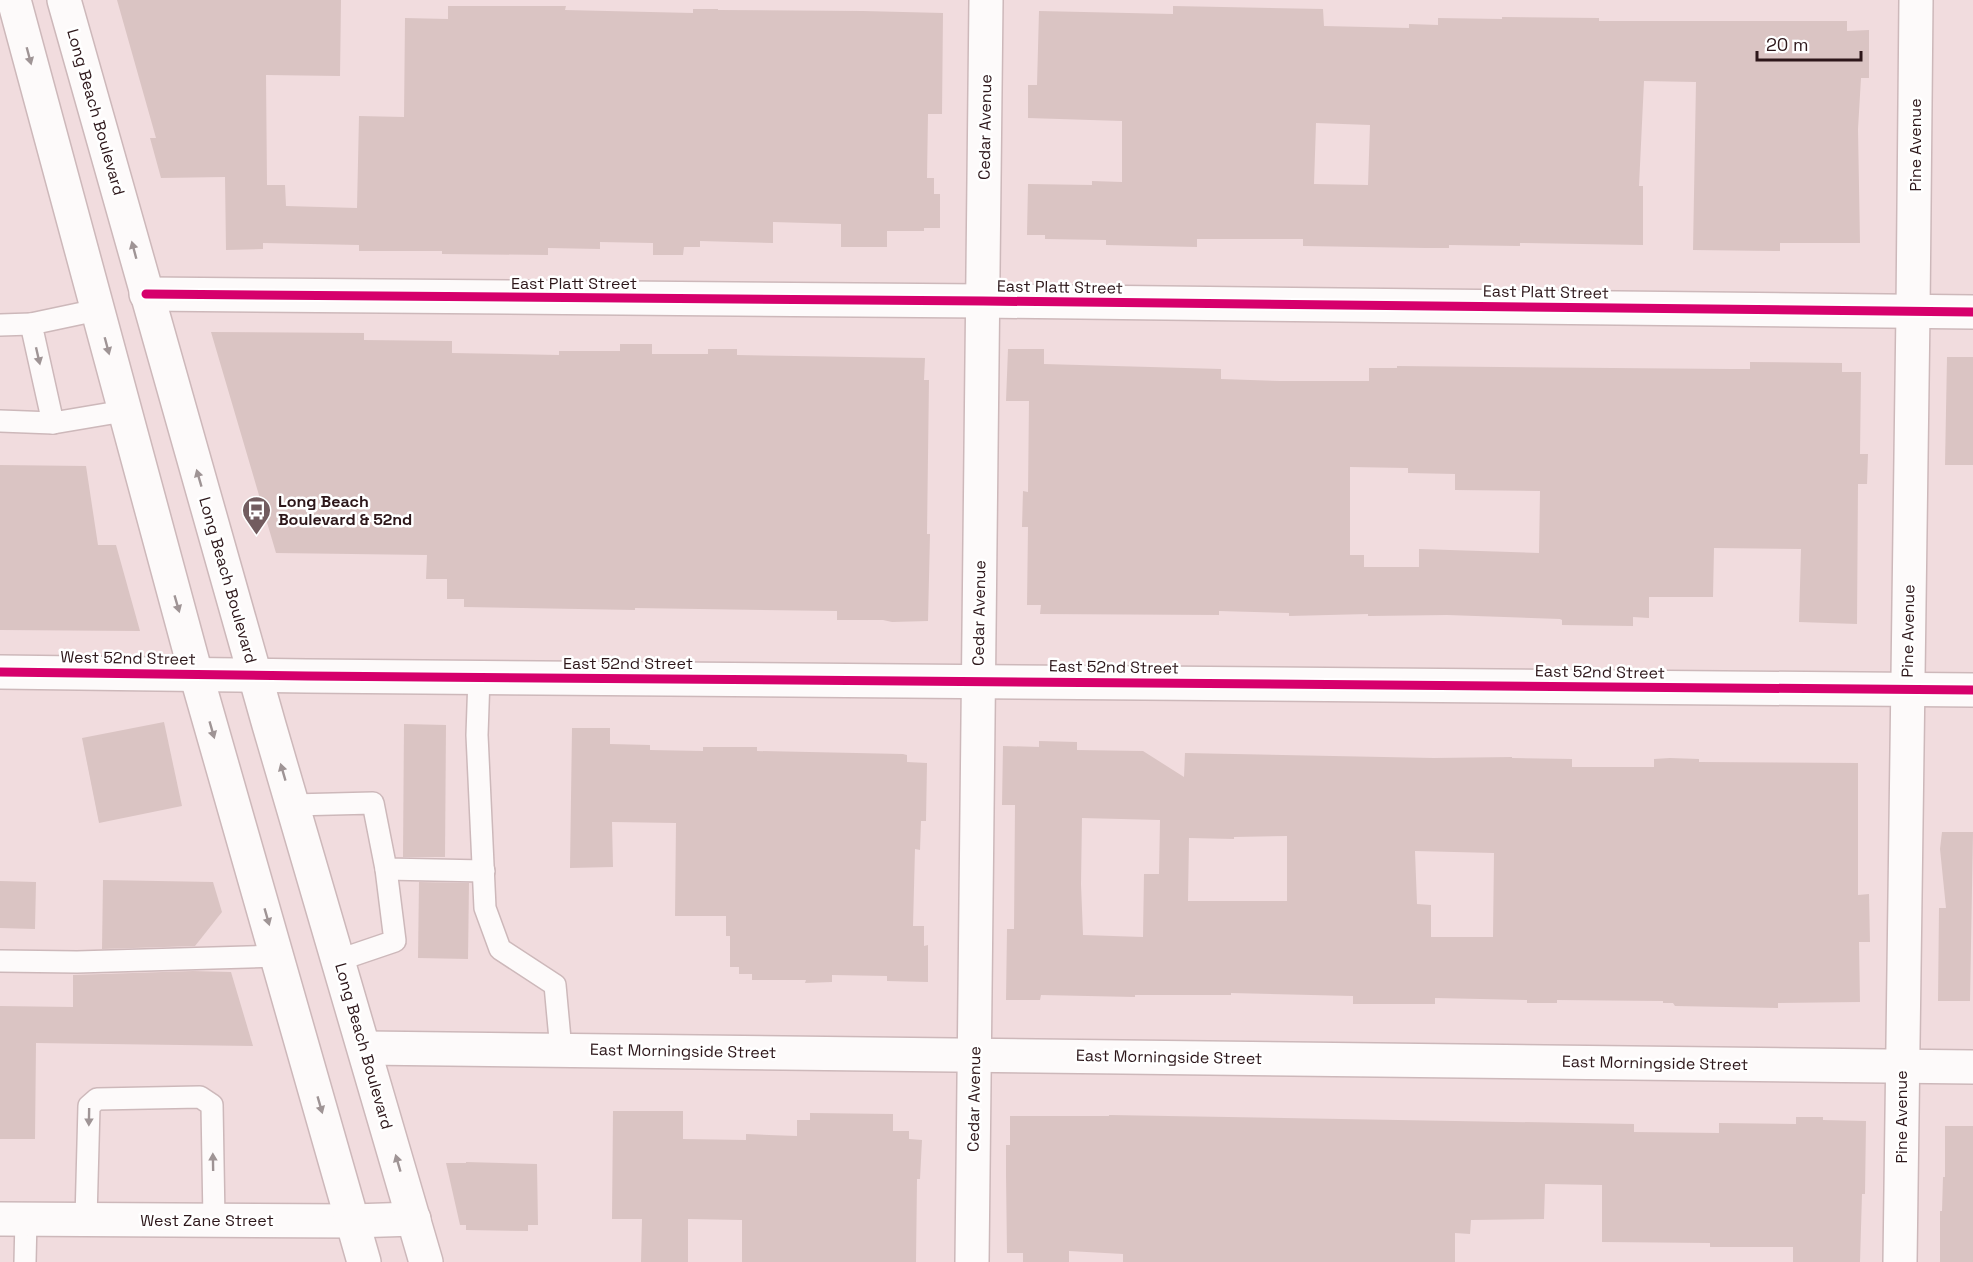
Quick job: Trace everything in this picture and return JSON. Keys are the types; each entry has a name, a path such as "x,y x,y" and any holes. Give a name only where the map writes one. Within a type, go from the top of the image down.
{"street":[{"name":"Long Beach Boulevard","path":"64,0 255,675 426,1262"},
{"name":"Cedar Avenue","path":"972,1262 986,0"},
{"name":"Pine Avenue","path":"1900,1262 1916,0"},
{"path":"10,9 97,310 196,674 364,1262"},
{"name":"East Platt Street","path":"146,294 1973,312"},
{"name":"West 52nd Street","path":"0,672 255,675"},
{"name":"East 52nd Street","path":"255,675 1973,690"},
{"name":"East Morningside Street","path":"365,1048 1973,1067"},
{"name":"West Zane Street","path":"13,1219 353,1221 414,1219"}],"lane":[{"path":"0,325 31,324 97,310"},
{"path":"31,324 53,423"},
{"path":"0,421 53,423 124,411"},
{"path":"479,677 477,735 485,908 500,949 555,984 561,1050"},
{"path":"293,805 373,803 386,868 395,941 339,960"},
{"path":"386,868 484,871"},
{"path":"0,962 278,956"},
{"path":"86,1219 89,1106 98,1099 200,1097 212,1105 214,1220"},
{"path":"13,1219 26,1262"}],"building":[{"path":"117,0 341,0 340,76 266,75 267,185 285,185 286,206 357,208 359,116 404,117 405,18 448,19 448,6 566,6 565,10 693,13 693,9 718,9 943,13 942,114 928,114 927,178 934,178 934,194 940,194 940,228 924,228 924,231 887,231 887,247 841,247 841,224 773,222 773,243 700,241 700,247 684,247 683,255 653,255 653,243 600,242 600,249 548,248 548,255 359,251 359,245 263,243 263,249 226,250 225,177 161,178 150,138 156,138"},
{"path":"1173,6 1323,9 1324,26 1409,28 1409,24 1438,25 1438,18 1599,18 1599,21 1847,21 1847,31 1869,30 1869,78 1861,78 1858,129 1860,243 1780,243 1780,251 1693,250 1696,82 1644,81 1639,186 1643,186 1643,245 1520,243 1520,246 1449,245 1449,248 1425,248 1303,246 1303,239 1197,239 1197,247 1106,245 1106,240 1045,239 1045,235 1027,235 1028,184 1092,185 1092,181 1122,182 1122,121 1028,118 1028,85 1037,85 1039,11 1173,14","holes":["1316,123 1370,125 1368,185 1314,184"]},
{"path":"211,332 364,333 364,340 452,341 452,353 559,355 559,351 620,351 620,344 652,344 652,354 708,354 708,349 737,349 737,355 925,358 924,380 929,380 928,621 837,620 837,611 464,607 464,599 447,599 447,579 426,579 427,555 276,553"},
{"path":"1008,349 1044,349 1044,364 1221,369 1221,379 1280,381 1369,381 1369,368 1397,368 1397,366 1750,369 1750,362 1842,363 1842,372 1861,372 1860,454 1868,454 1867,484 1858,484 1857,624 1799,622 1801,549 1714,548 1713,597 1649,597 1649,618 1633,617 1633,626 1562,625 1560,619 1447,615 1289,616 1289,613 1219,611 1219,615 1040,614 1041,605 1027,605 1028,527 1022,527 1023,491 1028,492 1029,401 1006,401","holes":["1350,467 1408,468 1408,473 1455,474 1455,490 1540,491 1539,553 1419,549 1419,567 1364,567 1364,555 1350,555"]},
{"path":"1947,357 1973,357 1973,465 1945,465"},
{"path":"0,465 86,466 98,545 116,545 140,631 0,630"},
{"path":"164,722 182,806 99,823 82,738"},
{"path":"404,724 446,725 445,857 403,857"},
{"path":"572,728 610,728 610,744 650,745 650,750 703,751 703,747 757,747 757,751 903,754 907,755 907,762 927,763 926,821 921,821 920,850 915,849 913,926 924,926 924,946 928,945 928,982 887,981 887,976 832,975 832,982 805,983 806,980 752,980 752,974 739,974 739,967 730,967 730,936 726,936 726,916 675,916 676,823 612,822 613,867 570,868"},
{"path":"1039,741 1077,742 1077,750 1143,751 1184,777 1185,753 1572,759 1572,767 1654,767 1654,759 1670,758 1699,759 1699,762 1858,763 1858,895 1869,894 1870,942 1859,942 1860,1002 1778,1003 1778,1008 1675,1006 1673,1003 1663,1003 1663,1001 1557,1000 1557,1003 1527,1003 1527,1000 1435,998 1435,1004 1353,1004 1353,996 1231,993 1231,995 1135,995 1135,997 1041,995 1040,1000 1006,1000 1007,929 1014,929 1015,805 1002,805 1003,746 1039,747","holes":["1082,818 1160,820 1159,874 1144,874 1143,937 1083,935","1287,836 1287,901 1188,901 1189,838 1234,839 1234,837","1415,851 1494,853 1493,937 1431,937 1431,905 1417,904"]},
{"path":"1942,832 1973,832 1970,1001 1938,1001 1939,908 1946,908 1940,849"},
{"path":"103,880 213,882 222,912 195,946 102,949"},
{"path":"0,881 36,882 35,929 0,928"},
{"path":"419,882 469,883 468,959 418,958"},
{"path":"231,972 253,1046 36,1043 35,1139 0,1139 0,1006 73,1007 73,975"},
{"path":"613,1111 683,1111 683,1139 746,1140 746,1134 797,1136 797,1120 810,1120 810,1113 893,1114 893,1131 909,1131 909,1139 922,1140 920,1179 917,1179 916,1262 742,1262 742,1220 688,1219 688,1262 641,1262 642,1219 612,1219"},
{"path":"1109,1115 1634,1124 1634,1132 1719,1133 1719,1123 1796,1124 1796,1117 1866,1121 1865,1194 1862,1194 1860,1262 1793,1262 1793,1247 1710,1247 1710,1243 1602,1242 1602,1185 1545,1184 1544,1219 1471,1220 1470,1234 1455,1233 1455,1262 1123,1262 1123,1254 1069,1251 1069,1262 1023,1262 1023,1253 1007,1253 1006,1145 1010,1145 1010,1116"},
{"path":"1945,1126 1973,1126 1973,1262 1940,1262 1940,1211 1942,1211 1943,1177 1945,1177"},
{"path":"446,1163 537,1164 538,1225 528,1225 528,1231 466,1230 466,1225 460,1225"}],"cycle path":[{"path":"146,294 1973,312"},
{"path":"0,672 1973,690"}],"place":[{"name":"Long Beach Boulevard & 52nd","path":"257,536"}]}
